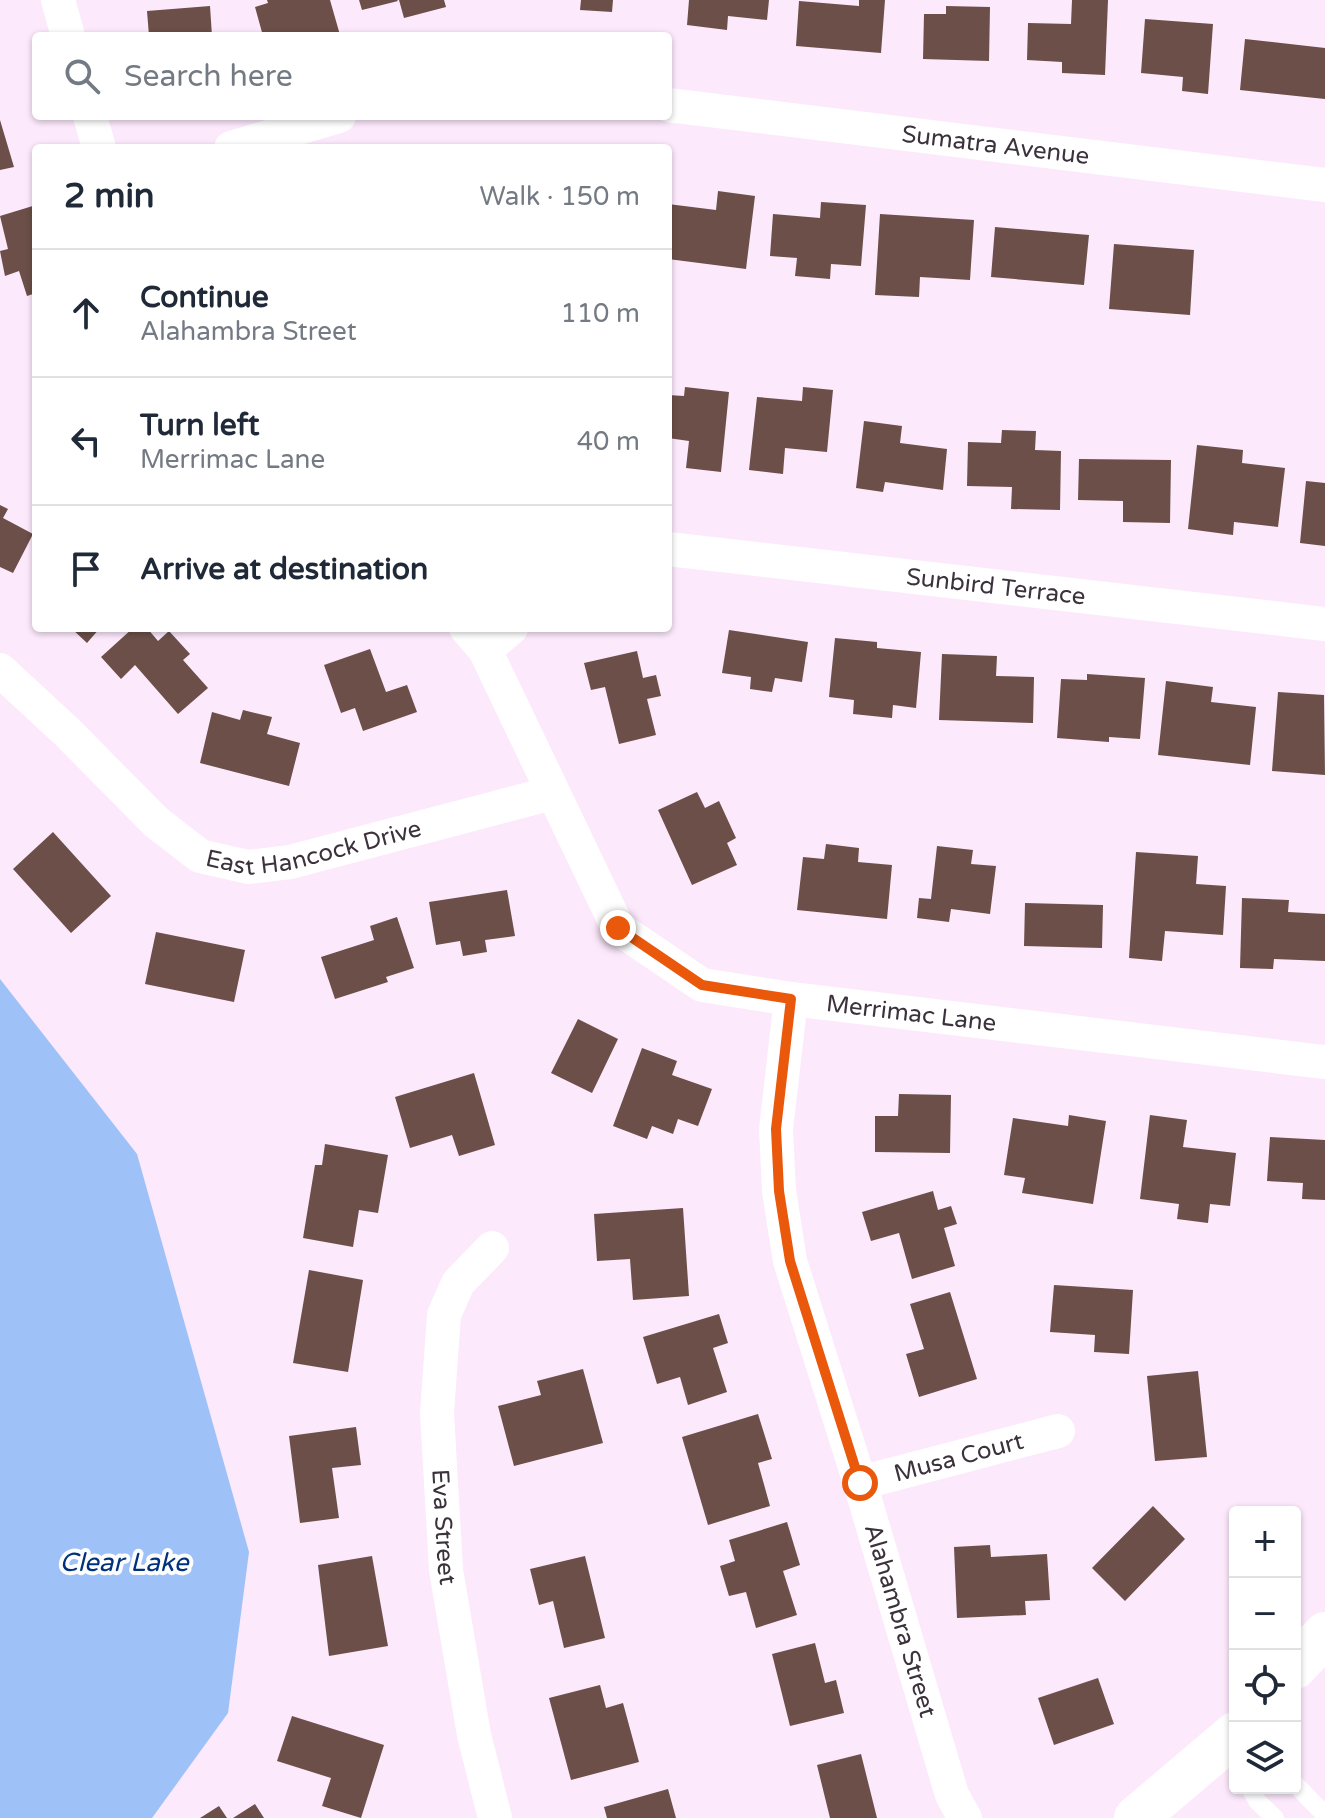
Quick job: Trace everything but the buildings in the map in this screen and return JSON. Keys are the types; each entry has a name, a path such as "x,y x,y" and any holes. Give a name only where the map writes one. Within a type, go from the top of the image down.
{"main road":[{"path":"1301,1660 1325,1634"},
{"path":"1136,1818 1229,1750"}],"street":[{"path":"58,0 67,32"},
{"name":"Sumatra Avenue","path":"672,105 1325,185"},
{"path":"91,120 98,144"},
{"path":"244,144 326,120"},
{"name":"Sunbird Terrace","path":"672,549 1325,624"},
{"path":"475,639 498,632"},
{"name":"Merrimac Lane","path":"475,639 618,928 702,985 791,999 1325,1062"},
{"name":"East Hancock Drive","path":"0,670 156,822 200,856 248,867 290,862 552,793"},
{"name":"Alahambra Street","path":"791,999 776,1129 779,1191 790,1261 860,1483 952,1795 965,1818"},
{"name":"Eva Street","path":"492,1248 458,1283 444,1315 437,1413 446,1570 474,1735 495,1818"},
{"name":"Musa Court","path":"860,1483 1058,1431"}],"lane":[{"path":"1301,1790 1325,1815"},
{"path":"1253,1794 1275,1818"}],"water":[{"name":"Clear Lake","path":"0,979 137,1154 249,1552 228,1713 152,1818 0,1818"}],"route":[{"path":"618,928 702,985 791,999 776,1129 779,1191 790,1261 860,1483"}]}
